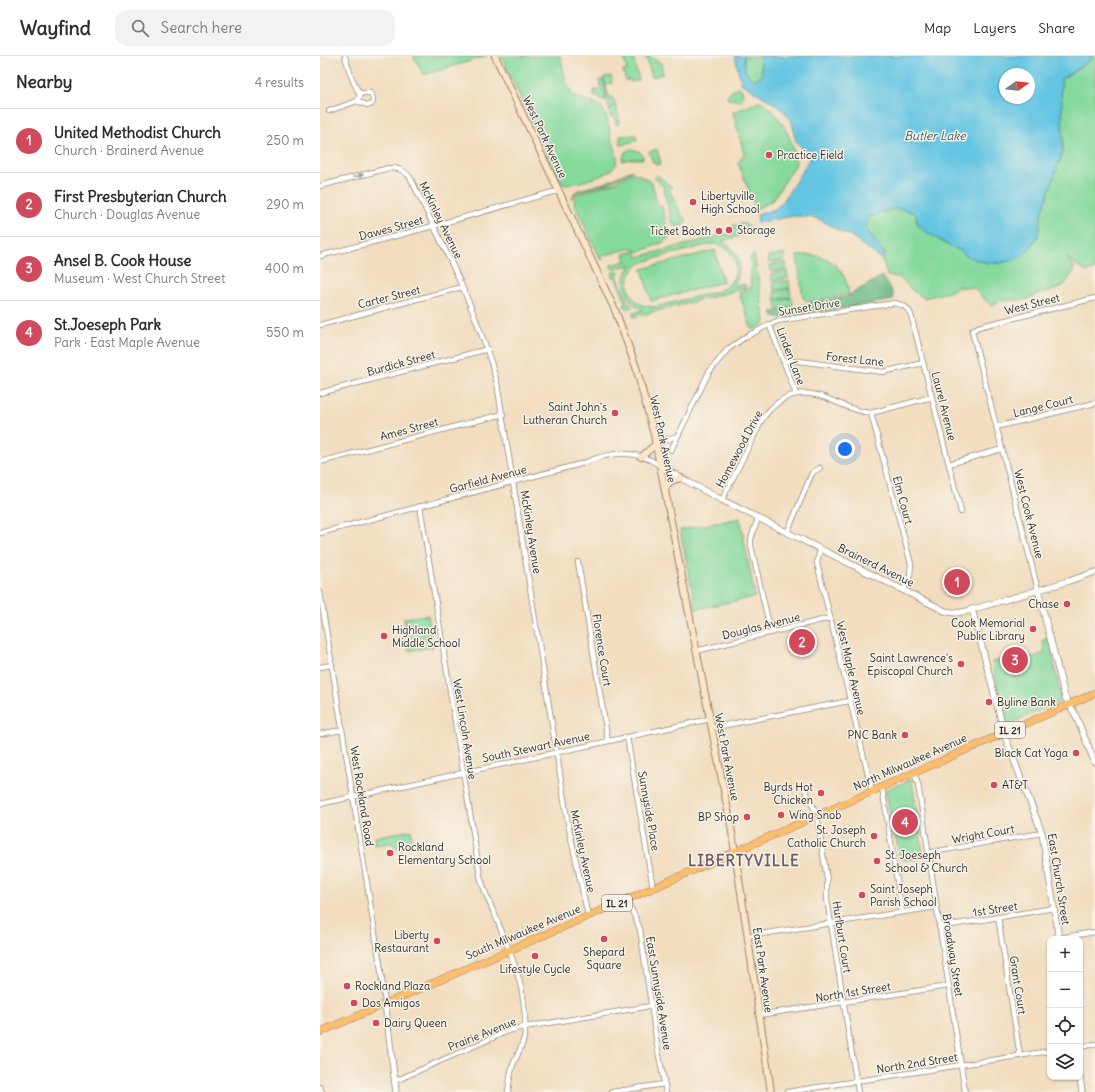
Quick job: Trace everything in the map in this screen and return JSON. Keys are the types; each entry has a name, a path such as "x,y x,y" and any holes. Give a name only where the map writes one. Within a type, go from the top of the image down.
{"main road":[{"name":"West Park Avenue","path":"495,56 616,312 636,364 654,435 735,852"},
{"path":"641,457 655,445"},
{"path":"665,491 670,481 681,478"},
{"name":"North Milwaukee Avenue","path":"735,852 1095,693"},
{"name":"South Milwaukee Avenue","path":"320,1032 735,852"},
{"name":"East Park Avenue","path":"735,852 771,1092"}],"street":[{"path":"345,56 351,76 360,96 357,101"},
{"path":"329,111 357,101 368,105 372,104 374,100 370,93 359,93"},
{"name":"McKinley Avenue","path":"320,186 389,168 401,169 410,177 462,287 488,349 503,414 568,824 588,916"},
{"name":"Dawes Street","path":"320,256 553,192 560,192"},
{"name":"Carter Street","path":"320,325 462,287"},
{"name":"West Street","path":"974,328 1095,298"},
{"name":"Sunset Drive","path":"671,450 707,376 721,357 736,343 777,321 882,304 895,303 905,307"},
{"name":"Laurel Avenue","path":"905,307 911,315 961,512"},
{"name":"Linden Lane","path":"769,324 796,394"},
{"name":"West Cook Avenue","path":"974,328 972,333 1065,697 1075,714 1095,763"},
{"name":"Burdick Street","path":"320,393 488,349"},
{"name":"Forest Lane","path":"783,362 800,361 883,372 923,363"},
{"name":"Homewood Drive","path":"722,500 763,418 780,400 796,394 806,393 825,398 860,411 871,413 932,397"},
{"name":"Lange Court","path":"996,427 1095,403"},
{"name":"Elm Court","path":"871,413 911,564 910,575 904,590"},
{"name":"Ames Street","path":"320,462 503,414"},
{"path":"654,435 665,440"},
{"path":"655,445 677,436"},
{"path":"949,464 1002,449"},
{"name":"Garfield Avenue","path":"320,533 584,463 598,457 616,453 641,457 653,461 659,465"},
{"name":"Brainerd Avenue","path":"659,465 722,500 945,611 956,612 972,609 1069,582 1095,572"},
{"path":"787,533 812,473 820,468"},
{"name":"West Lincoln Avenue","path":"420,506 481,883 518,970 522,986 526,1026 524,1040 509,1077 508,1092"},
{"path":"758,518 750,546 771,632"},
{"name":"West Maple Avenue","path":"820,549 817,563 872,792"},
{"name":"Florence Court","path":"578,562 608,741"},
{"name":"West Rockland Road","path":"320,592 385,1003"},
{"name":"East Church Street","path":"972,609 1005,733 1042,834 1058,936"},
{"name":"Douglas Avenue","path":"696,651 830,618"},
{"path":"320,667 332,665"},
{"path":"711,728 849,701"},
{"name":"South Stewart Avenue","path":"320,804 710,719"},
{"path":"320,734 342,730"},
{"name":"Sunnyside Place","path":"627,737 653,888"},
{"name":"Broadway Street","path":"914,773 918,784 927,853 965,1092"},
{"name":"Hurlburt Court","path":"804,787 817,816 827,880 827,899 858,1092"},
{"path":"882,787 902,912"},
{"name":"Wright Court","path":"927,853 1042,834"},
{"name":"East Sunnyside Avenue","path":"628,899 640,929 656,1045 666,1092"},
{"path":"748,936 936,907"},
{"name":"1st Street","path":"939,927 1054,908"},
{"name":"Grant Court","path":"998,917 1020,1056"},
{"path":"1070,936 1095,932"},
{"name":"North 1st Street","path":"759,1015 948,986"},
{"path":"385,1003 396,1092"},
{"name":"Prairie Avenue","path":"395,1081 508,1031 526,1026 651,1006"},
{"path":"1083,1046 1095,1044"},
{"name":"North 2nd Street","path":"787,1092 1047,1052"},
{"path":"1080,1080 1082,1092"},
{"path":"612,1092 664,1084"},
{"path":"320,1087 322,1092"}],"green space":[{"path":"413,56 487,56 424,75"},
{"path":"501,56 560,56 566,81 572,94 579,99 599,105 606,114 617,155 616,164 612,169 598,177 568,185 562,184"},
{"path":"648,56 661,63 663,74 652,77 646,57"},
{"path":"744,56 760,56 762,76 753,80 747,75 744,67"},
{"path":"1094,56 1095,269 1086,272 1067,258 1074,267 1073,273 1064,285 1055,290 1038,294 1024,300 1003,300 992,305 986,301 974,288 959,287 949,292 924,298 913,291 899,277 887,276 882,258 885,254 866,229 867,218 878,213 894,209 913,212 916,215 917,223 922,229 951,247 960,250 968,257 989,263 999,263 1028,250 1038,236 1042,212 1063,151 1061,79 1084,65"},
{"path":"633,57 639,80 631,82 630,79 626,81 623,71 627,70 624,59"},
{"path":"611,76 612,83 607,84 606,86 609,97 612,97 612,100 614,100 615,103 609,110 604,77"},
{"path":"603,79 605,101 594,96 594,90 599,90 601,88 599,80"},
{"path":"739,86 743,92 742,101 728,99 727,95"},
{"name":"Practice Field","path":"761,101 775,113 785,129 795,155 796,164 772,201 756,209 738,163 744,154 733,112"},
{"path":"615,105 620,124 616,125 614,117 610,116 609,111"},
{"path":"636,135 637,141 622,145 620,144 620,136"},
{"path":"631,149 639,151 643,156 643,159 630,159 622,161 625,152"},
{"path":"657,149 661,164 656,165 653,162 649,152"},
{"path":"633,171 608,183 578,192 572,199 574,193 578,190 604,183"},
{"path":"633,173 640,175 652,183 657,203 662,206 669,237 666,241 640,252 631,248 602,256 603,259 601,260 574,204 575,197 578,194 613,183"},
{"path":"657,175 672,187 669,189 682,216 686,219 683,226 675,226 671,221 663,186 654,178"},
{"path":"743,223 750,227 750,233 722,241 733,250 739,261 739,273 733,286 745,284 746,288 634,317 633,313 643,310 631,302 625,290 625,278 631,265 612,269 611,265 626,261 624,254 636,251 638,257 734,232 732,226","holes":["714,244 723,247 730,252 736,265 732,280 718,291 655,307 645,306 637,302 632,296 629,288 631,273 637,266 646,261 706,245"]},
{"path":"715,250 723,282 651,301 642,269"},
{"path":"784,253 785,260 769,263 768,256"},
{"path":"754,254 765,321 764,324 752,330 739,293 751,288 750,257"},
{"path":"805,255 822,257 835,265 844,277 849,294 809,302 803,298 797,256"},
{"path":"786,262 787,269 771,272 770,265"},
{"path":"617,270 619,274 617,275 628,303 630,303 632,307 626,309 624,305 626,304 615,276 613,277 612,273"},
{"path":"787,271 788,278 772,281 771,274"},
{"path":"882,276 892,291 893,300 782,318 774,316 771,312 846,297"},
{"path":"789,280 790,288 774,290 773,283"},
{"path":"790,289 791,297 775,300 774,292"},
{"path":"792,298 793,306 777,309 776,301"},
{"path":"740,518 755,597 696,609 680,530"},
{"path":"428,615 431,635 406,638 404,618"},
{"path":"432,637 433,647 409,651 407,641"},
{"path":"1049,638 1061,698 1058,703 1009,724 1006,720 992,662 1003,660 1015,668 1026,665 1024,656 1030,655 1032,657 1045,653 1042,640"},
{"path":"912,779 923,854 921,858 904,860 900,857 885,790"},
{"path":"411,830 412,845 395,848 393,843 374,845 374,837"}],"water":[{"name":"Butler Lake","path":"735,56 744,56 745,70 753,80 762,76 760,56 1093,56 1084,65 1061,79 1063,151 1042,212 1038,236 1022,256 1015,260 1000,263 989,263 968,257 960,250 951,247 922,229 917,223 916,215 913,212 901,209 878,213 867,218 866,229 885,254 881,259 850,235 812,217 793,216 758,223 757,215 775,209 784,200 810,157 796,141 792,122 789,117 773,103 741,83"}],"place":[{"name":"Practice Field","path":"769,155"},
{"name":"Libertyville High School","path":"693,202"},
{"name":"Storage","path":"729,230"},
{"name":"Ticket Booth","path":"719,231"},
{"name":"Saint John's Lutheran Church","path":"615,413"},
{"name":"United Methodist Church","path":"957,582"},
{"name":"Chase","path":"1067,604"},
{"name":"Cook Memorial Public Library","path":"1033,629"},
{"name":"Highland Middle School","path":"384,636"},
{"name":"First Presbyterian Church","path":"802,642"},
{"name":"Ansel B. Cook House","path":"1015,660"},
{"name":"Saint Lawrence's Episcopal Church","path":"961,664"},
{"name":"Byline Bank","path":"989,702"},
{"name":"PNC Bank","path":"905,735"},
{"name":"Black Cat Yoga","path":"1076,753"},
{"name":"AT&T","path":"994,785"},
{"name":"Byrds Hot Chicken","path":"821,793"},
{"name":"Wing Snob","path":"781,815"},
{"name":"BP Shop","path":"747,817"},
{"name":"St.Joeseph Park","path":"905,822"},
{"name":"St. Joseph Catholic Church","path":"874,836"},
{"name":"Rockland Elementary School","path":"390,853"},
{"name":"St. Joeseph School & Church","path":"877,861"},
{"name":"Saint Joseph Parish School","path":"862,895"},
{"name":"Shepard Square","path":"604,939"},
{"name":"Liberty Restaurant","path":"437,941"},
{"name":"Lifestyle Cycle","path":"535,956"},
{"name":"Rockland Plaza","path":"347,986"},
{"name":"Dos Amigos","path":"354,1003"},
{"name":"Dairy Queen","path":"376,1023"}],"district":[{"name":"LIBERTYVILLE","path":"744,861"}]}
